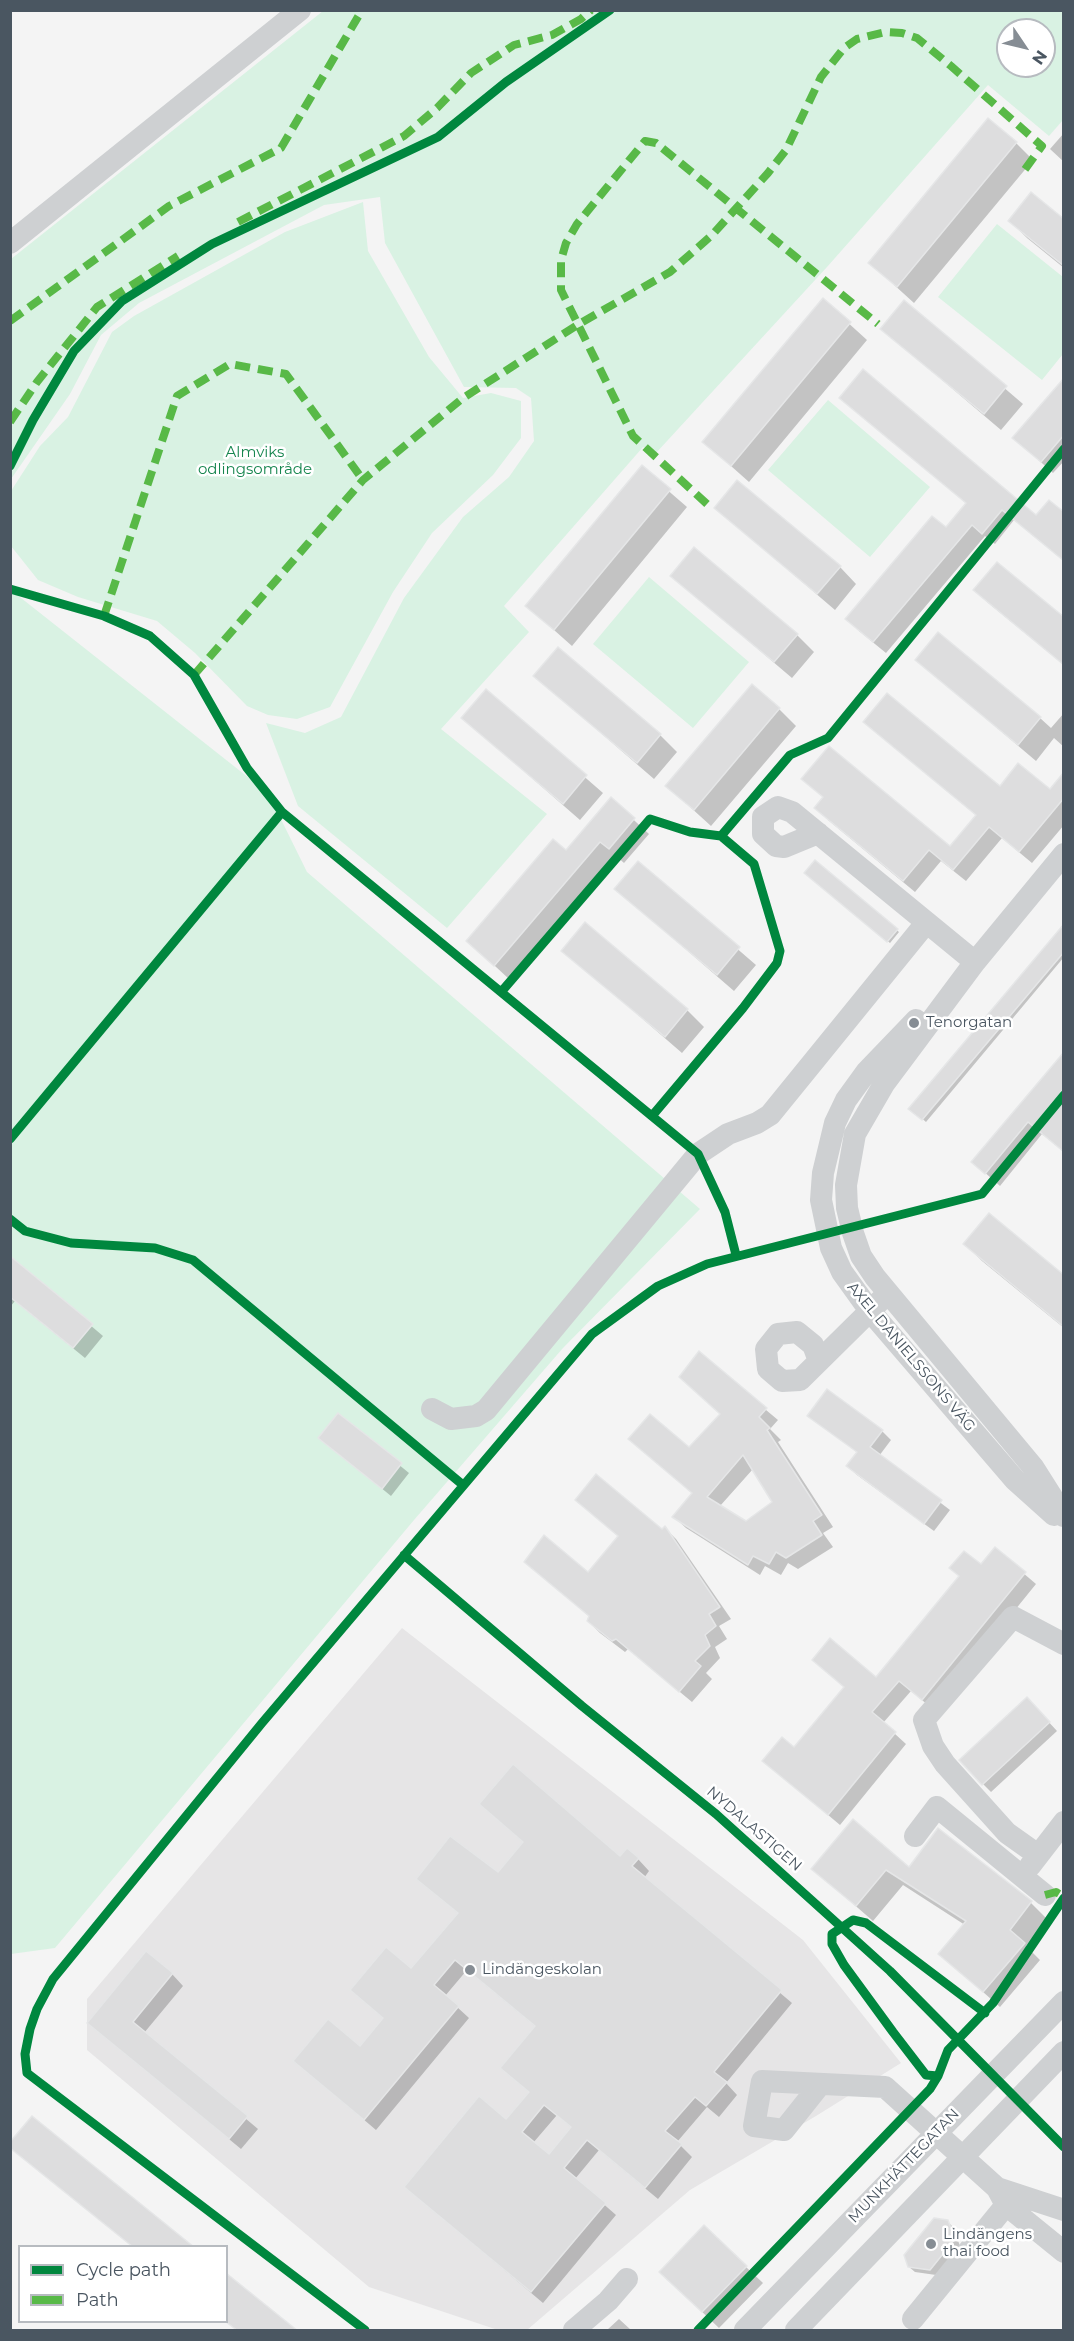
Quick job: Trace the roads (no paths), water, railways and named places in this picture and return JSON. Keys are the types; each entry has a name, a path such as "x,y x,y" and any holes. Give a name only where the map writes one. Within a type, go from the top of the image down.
{"street":[{"path":"10,243 300,10"},
{"path":"818,833 975,962"},
{"name":"AXEL DANIELSSONS VÄG","path":"1064,854 975,962 884,1084 855,1134 846,1185 848,1208 861,1256 888,1293 1033,1467 1064,1516"},
{"path":"432,1408 451,1419 476,1416 486,1410 698,1154 728,1134 757,1123 770,1114 926,923"},
{"name":"AXEL DANIELSSONS VÄG","path":"975,962 867,1071 846,1100 835,1123 823,1173 821,1200 831,1248 842,1272 870,1311 1015,1480 1064,1524"},
{"path":"819,1361 888,1293"},
{"path":"1038,1855 1007,1833 945,1764 933,1746 924,1720 1013,1617 1064,1644"},
{"path":"915,1836 937,1807 1045,1895"},
{"path":"1022,1877 1064,1822"},
{"name":"MUNKHÄTTEGATAN","path":"745,2331 1064,2002"},
{"path":"796,2331 1064,2052"},
{"path":"819,2086 885,2087 1064,2252"},
{"path":"1001,2196 1064,2210"},
{"path":"913,2319 1001,2196"},
{"path":"574,2331 608,2301 627,2279"}],"place":[{"name":"Tenorgatan","path":"914,1023"},
{"name":"Lindängeskolan","path":"470,1970"},
{"name":"Lindängens thai food","path":"931,2244"}],"park label":[{"name":"Almviks odlingsområde","path":"255,462"}]}
